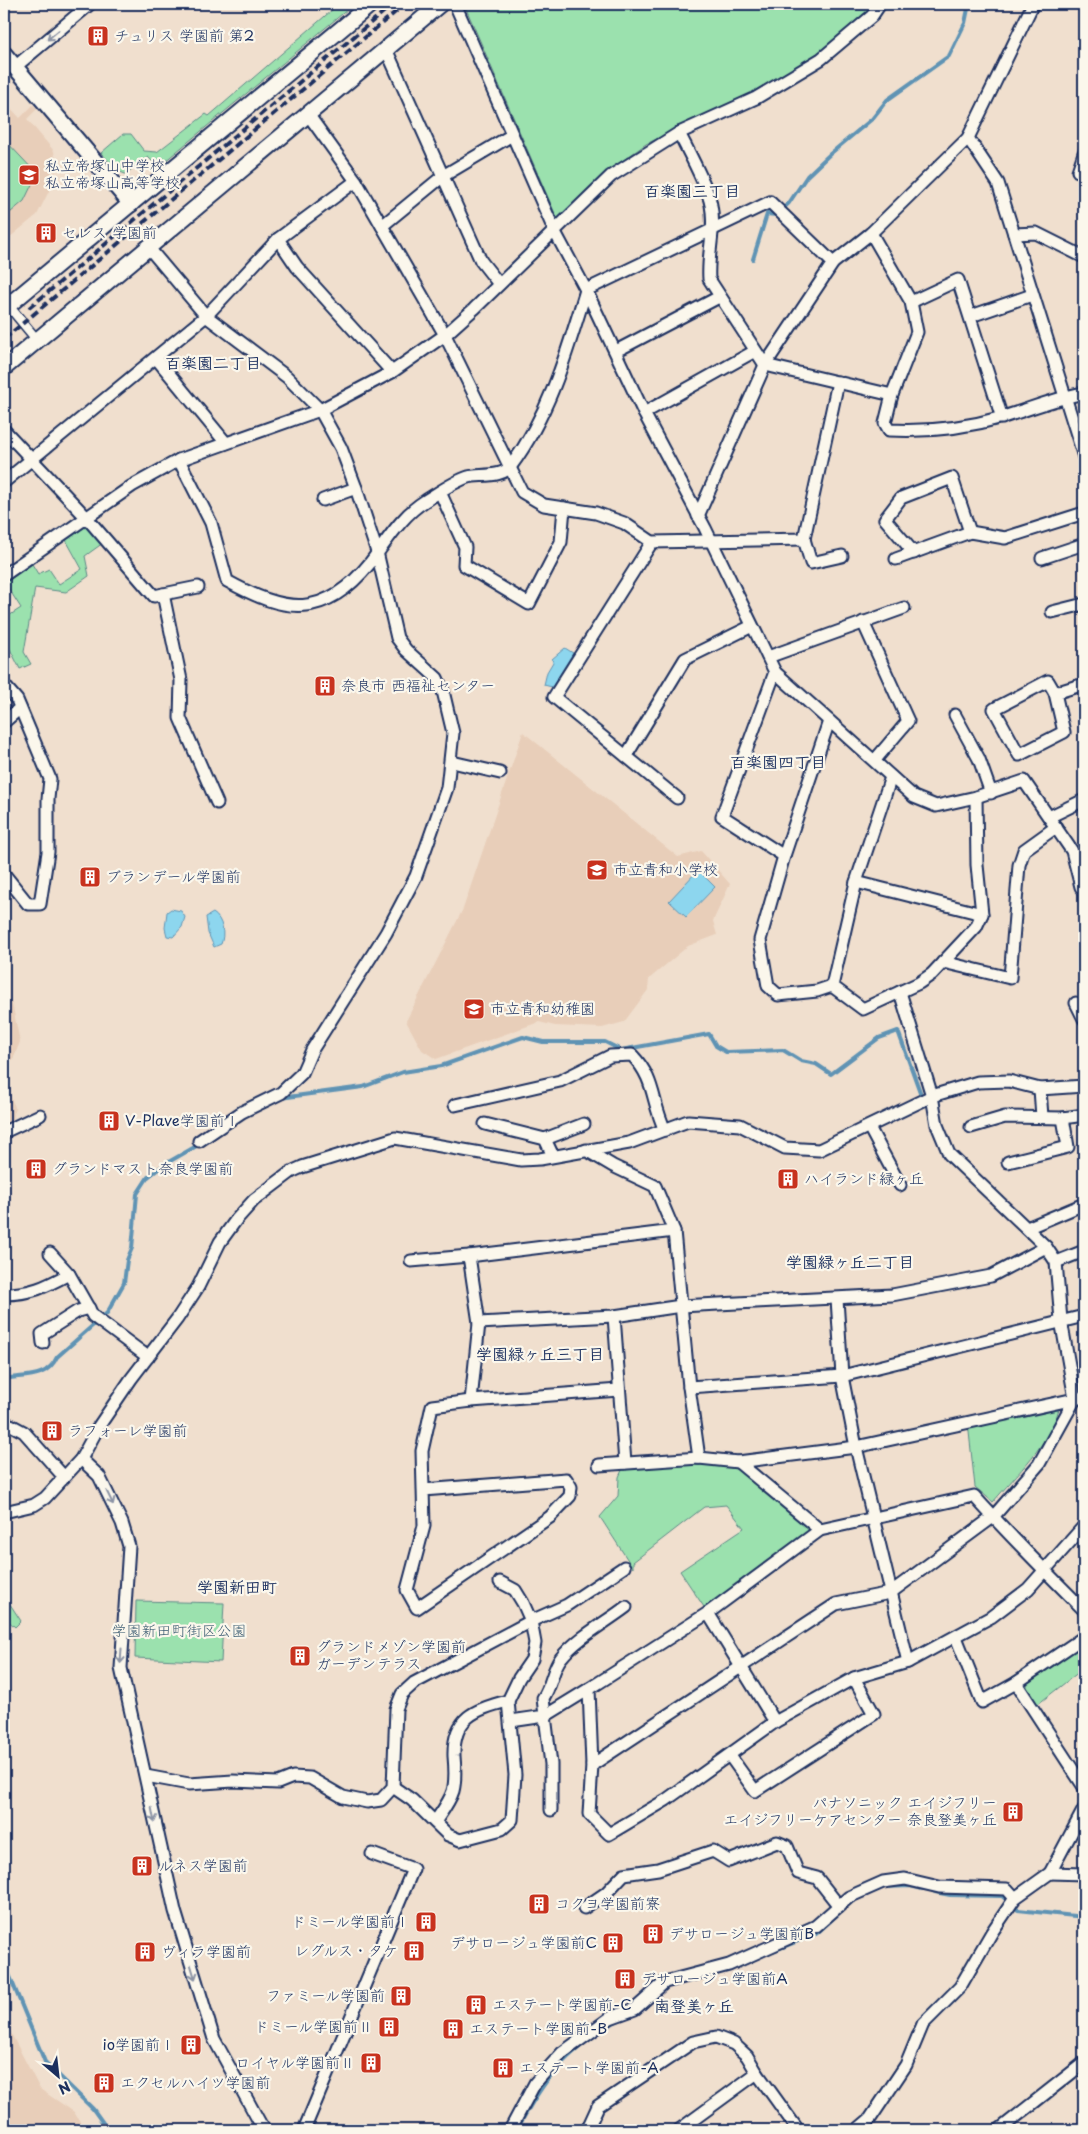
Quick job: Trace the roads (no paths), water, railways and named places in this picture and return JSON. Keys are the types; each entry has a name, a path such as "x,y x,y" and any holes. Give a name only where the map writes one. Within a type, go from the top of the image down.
{"street":[{"path":"15,67 90,4"},
{"path":"37,340 6,307 370,4"},
{"path":"4,368 307,113 440,4"},
{"path":"455,4 555,232 586,290 644,413 698,516 775,672 875,760 890,777 914,798 936,806 991,793 1024,781 1072,851 1081,887 1084,886"},
{"path":"4,575 132,486 179,460 320,410 392,372 445,335 555,232 611,176 680,133 756,98 821,59 872,16 880,4"},
{"path":"698,516 764,365 833,263 871,233 968,138 1033,4"},
{"path":"386,49 481,261 499,284"},
{"path":"4,54 131,204"},
{"path":"307,113 356,181 445,335 509,469 522,492 544,505 596,513 624,523 652,542 711,543 804,539"},
{"path":"680,133 711,204 713,231 708,266 709,278 719,297 764,365 892,395"},
{"path":"382,226 442,176 512,134"},
{"path":"968,138 998,183 1084,457"},
{"path":"1078,171 1084,153"},
{"path":"4,482 206,316 278,239 356,181"},
{"path":"179,460 211,523 227,581 258,598 284,606 307,607 324,601 345,588 369,563 399,523 422,502 468,477 494,474 509,469 542,418 560,374 586,290 713,231 770,202 833,263"},
{"path":"871,233 911,302 916,332 892,395 885,422 889,430 926,432 1002,418 1066,396 1084,392"},
{"path":"1014,234 1036,233 1084,258"},
{"path":"278,239 297,267 392,372"},
{"path":"148,247 206,316 287,377 320,410 341,448 356,488 377,552 397,638 406,650 431,670 443,691 454,733 452,762 447,788 416,876 382,940 312,1050 302,1073 281,1092 242,1112 199,1141"},
{"path":"911,302 958,280 1002,418"},
{"path":"971,316 1032,296"},
{"path":"616,351 719,297"},
{"path":"644,413 755,351"},
{"path":"156,358 226,443"},
{"path":"838,382 804,539 811,563 842,556"},
{"path":"4,430 88,518 154,596 198,587"},
{"path":"914,553 885,519 901,498 952,478 970,532"},
{"path":"323,500 356,488"},
{"path":"440,492 465,547 464,565 529,604 561,542 564,508"},
{"path":"896,560 970,532 1005,538 1084,513"},
{"path":"652,542 554,697 677,798"},
{"path":"1042,558 1084,544"},
{"path":"163,594 181,680 180,718 217,803"},
{"path":"1052,612 1084,604"},
{"path":"768,657 904,608"},
{"path":"862,622 908,721 875,760"},
{"path":"626,756 685,659 752,626"},
{"path":"775,672 722,816 784,856"},
{"path":"1048,681 1055,693 1064,732 1019,755 994,709 1048,681"},
{"path":"1055,693 1084,684"},
{"path":"4,685 17,700 50,779 48,852 40,904 28,904 4,874"},
{"path":"4,722 20,708"},
{"path":"955,715 979,759 991,793"},
{"path":"829,721 784,856 760,940 768,986 778,995 817,991 832,986"},
{"path":"452,762 500,773"},
{"path":"832,986 856,882 890,777"},
{"path":"832,986 863,1010 919,983 943,962 976,927 982,914 977,865 976,797"},
{"path":"1049,816 1084,800"},
{"path":"943,962 1010,978 1019,865 1024,850 1056,827"},
{"path":"856,882 982,914"},
{"path":"592,1765 742,1668 836,1604 890,1593 992,1517 1039,1464 1080,1398 1061,1320 1056,1262 1027,1228 949,1154 937,1125 932,1096 900,992"},
{"path":"1076,1003 1084,1018"},
{"path":"455,1106 560,1081 610,1056 632,1055 644,1067 652,1086 657,1115 665,1130"},
{"path":"4,1512 34,1505 55,1489 81,1459 99,1426 198,1287 220,1242 236,1220 254,1200 302,1167 395,1138 521,1160 629,1143 688,1121 740,1125 785,1148 819,1150 932,1096 978,1082 1009,1082 1040,1089 1084,1086"},
{"path":"1040,1089 1042,1117"},
{"path":"4,1132 40,1114"},
{"path":"971,1126 1005,1117 1022,1119 1042,1117 1063,1118 1084,1115"},
{"path":"1008,1162 1068,1147 1063,1118"},
{"path":"485,1124 545,1139 584,1124"},
{"path":"869,1127 900,1185"},
{"path":"545,1139 553,1156"},
{"path":"586,1150 613,1166 655,1186 674,1231 689,1387 699,1458"},
{"path":"1027,1228 1084,1204"},
{"path":"411,1261 469,1256 674,1231"},
{"path":"479,1323 614,1316 681,1306 892,1296 991,1276 1046,1248"},
{"path":"1056,1262 1084,1251"},
{"path":"50,1253 69,1274 91,1312 148,1357"},
{"path":"469,1256 479,1323 471,1401"},
{"path":"4,1294 24,1294 41,1289 69,1274"},
{"path":"21,1283 24,1294"},
{"path":"837,1300 842,1376 856,1447 908,1662"},
{"path":"43,1343 42,1334 78,1311 91,1312"},
{"path":"614,1316 625,1464"},
{"path":"689,1387 842,1376 947,1351 1061,1320 1084,1316"},
{"path":"423,1490 566,1479 571,1487 570,1496 550,1518 418,1608 407,1590 424,1526 423,1490 422,1451 432,1406 471,1401 619,1390"},
{"path":"599,1465 699,1458 738,1462 856,1447 1080,1398"},
{"path":"11,1425 24,1432 64,1477"},
{"path":"81,1459 99,1476 122,1523 128,1546 120,1668 146,1776 175,1911 214,2040 261,2125 266,2130"},
{"path":"738,1462 820,1530"},
{"path":"511,1721 545,1716 589,1689 708,1613 820,1530 974,1496 992,1517 1084,1610"},
{"path":"589,1689 592,1765 589,1814 609,1834 666,1800 775,1722 854,1678 908,1662 956,1637 998,1611 1028,1589 1084,1526"},
{"path":"146,1776 189,1784 234,1781 278,1782 293,1777 310,1778 343,1797 367,1802 381,1800 393,1787 396,1709 402,1694 414,1683 531,1621 567,1605 624,1567"},
{"path":"393,1787 412,1800 448,1835 460,1840 502,1828 512,1820 515,1774 508,1701 519,1678 532,1659 535,1643 531,1621 515,1590 500,1582"},
{"path":"551,1810 551,1764 543,1698 548,1691 560,1659 577,1643 626,1607"},
{"path":"708,1613 775,1722"},
{"path":"956,1637 982,1702 1016,1683 1084,1637"},
{"path":"730,1756 755,1791 874,1714 854,1678"},
{"path":"1016,1683 1084,1787"},
{"path":"435,1822 452,1793 455,1739 458,1727 465,1719 492,1705 508,1701"},
{"path":"858,2130 870,2119 906,2065 923,2024 960,1987 992,1932 1015,1898 1050,1873 1084,1809"},
{"path":"584,1908 606,1893 624,1874 658,1869 713,1851 729,1861 777,1842 788,1846 798,1874 817,1878 839,1906"},
{"path":"304,2130 413,1869 372,1854"},
{"path":"1050,1873 1084,1874"},
{"path":"510,2130 535,2083 562,2052 610,2018 635,2009 666,1982 729,1965 816,1926 848,1898 883,1882 905,1879 939,1887 1007,1889 1015,1898"},
{"path":"587,2130 598,2106 693,2042 716,2037 734,2044 747,2056 757,2074 795,2126 783,2130"},
{"path":"998,2130 1084,2063"},
{"path":"679,2130 757,2074"}],"water":[{"path":"565,648 573,653 552,687 544,685 547,672 553,662 552,659"},
{"path":"698,870 715,887 686,917 669,901"},
{"path":"171,909 181,911 185,917 182,927 173,937 167,936 165,928 167,912"},
{"path":"213,913 219,919 223,932 221,944 214,947 208,933 206,917"}],"waterway":[{"path":"753,259 767,214 776,215 789,203 807,176 872,119 887,100 949,56 965,23 969,4"},
{"path":"280,1098 363,1087 403,1072 441,1066 523,1037 543,1042 605,1042 621,1050 709,1034 716,1046 726,1052 783,1050 801,1061 816,1064 831,1074 879,1038 898,1031 920,1092"},
{"path":"4,1379 41,1373 107,1313 124,1283 127,1260 132,1248 137,1194 148,1177 165,1164 200,1144"},
{"path":"883,1887 910,1886 923,1889"},
{"path":"935,1892 950,1895 1002,1896 1018,1910 1084,1917"},
{"path":"773,1951 816,1934 839,1913"},
{"path":"4,1962 45,2062 93,2109 108,2130"},
{"path":"517,2130 536,2096 556,2069 568,2057 613,2023 640,2012 649,2003"}],"railway":[{"path":"29,308 393,4"},
{"path":"4,339 405,4"}],"place":[{"name":"チュリス 学園前 第2","path":"98,36"},
{"name":"私立帝塚山中学校 私立帝塚山高等学校","path":"29,175"},
{"name":"セレス 学園前","path":"46,233"},
{"name":"奈良市 西福祉センター","path":"325,686"},
{"name":"市立青和小学校","path":"597,870"},
{"name":"ブランデール学園前","path":"90,877"},
{"name":"市立青和幼稚園","path":"474,1009"},
{"name":"V-Plave学園前Ⅰ","path":"109,1121"},
{"name":"グランドマスト奈良学園前","path":"36,1169"},
{"name":"ハイランド緑ヶ丘","path":"788,1179"},
{"name":"ラフォーレ学園前","path":"52,1431"},
{"name":"グランドメゾン学園前 ガーデンテラス","path":"300,1656"},
{"name":"パナソニック エイジフリー エイジフリーケアセンター 奈良登美ヶ丘","path":"1013,1812"},
{"name":"ルネス学園前","path":"142,1866"},
{"name":"コクヨ学園前寮","path":"539,1904"},
{"name":"ドミール学園前Ⅰ","path":"426,1922"},
{"name":"デサロージュ学園前B","path":"653,1934"},
{"name":"デサロージュ学園前C","path":"613,1943"},
{"name":"レグルス・タケ","path":"414,1951"},
{"name":"ヴィラ学園前","path":"145,1952"},
{"name":"デサロージュ学園前A","path":"625,1979"},
{"name":"ファミール学園前","path":"401,1996"},
{"name":"エステート学園前-C","path":"476,2005"},
{"name":"ドミール学園前Ⅱ","path":"389,2027"},
{"name":"エステート学園前-B","path":"453,2029"},
{"name":"io学園前Ⅰ","path":"191,2045"},
{"name":"ロイヤル学園前Ⅱ","path":"371,2063"},
{"name":"エステート学園前-A","path":"503,2068"},
{"name":"エクセルハイツ学園前","path":"104,2083"}],"district":[{"name":"百楽園三丁目","path":"692,191"},
{"name":"百楽園二丁目","path":"213,363"},
{"name":"百楽園四丁目","path":"778,762"},
{"name":"学園緑ヶ丘二丁目","path":"850,1262"},
{"name":"学園緑ヶ丘三丁目","path":"540,1354"},
{"name":"学園新田町","path":"237,1587"},
{"name":"南登美ヶ丘","path":"694,2006"}],"park label":[{"name":"学園新田町街区公園","path":"179,1631"}]}
